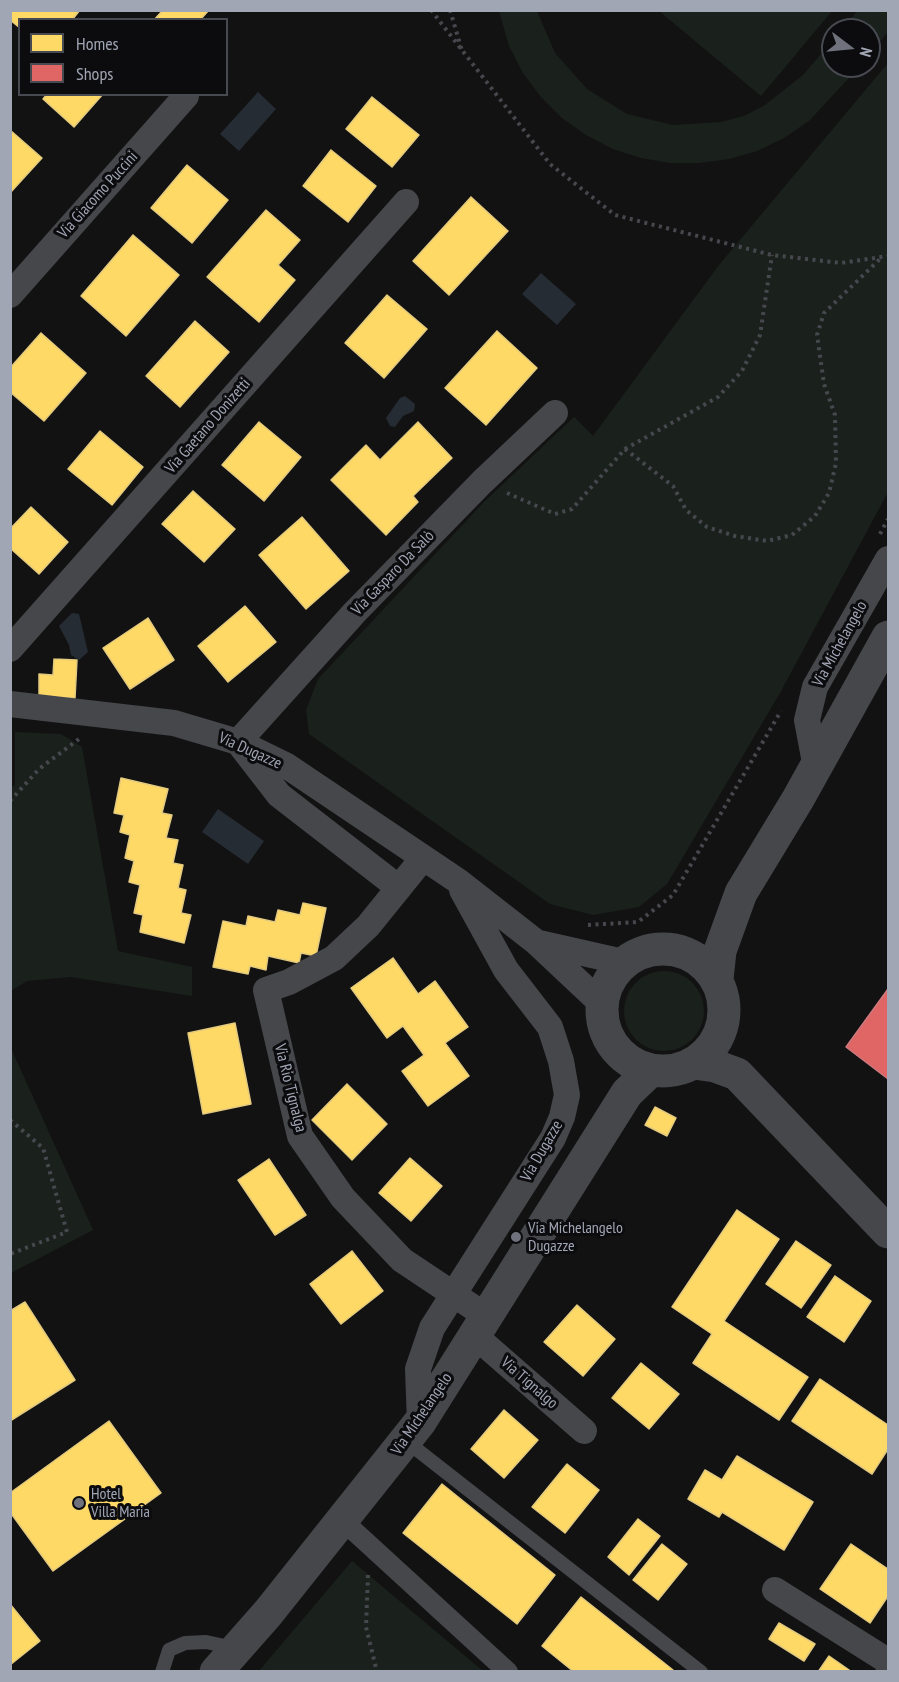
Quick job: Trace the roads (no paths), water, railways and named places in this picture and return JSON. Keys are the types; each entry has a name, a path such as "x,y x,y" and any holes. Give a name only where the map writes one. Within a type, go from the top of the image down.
{"street":[{"name":"Via Giacomo Puccini","path":"10,295 186,96"},
{"name":"Via Gaetano Donizetti","path":"10,649 406,202"},
{"name":"Via Gasparo Da Salò","path":"238,742 355,612 482,482 555,413"},
{"name":"Via Michelangelo","path":"816,768 807,720 815,687 883,549"},
{"path":"717,979 720,951 741,893 816,768 888,637"},
{"name":"Via Dugazze","path":"10,704 174,723 238,742 286,766 458,882 536,942 602,1004"},
{"path":"238,742 279,795 399,888"},
{"name":"Via Rio Tignalga","path":"423,858 368,926 334,958 289,982 266,990 300,1136 343,1198 402,1260 456,1293 480,1326"},
{"name":"Via Dugazze","path":"413,1432 418,1369 432,1328 553,1138 562,1118 567,1095 561,1061 549,1027 506,970 458,882"},
{"path":"678,950 741,893"},
{"name":"Via Dugazze","path":"536,942 623,963"},
{"path":"694,1063 713,1045 723,1021 725,1007 717,979 707,966 678,950 650,950 623,963 613,974 602,1004 607,1035 615,1048 631,1062 651,1070 666,1071 694,1063 715,1066 737,1074 773,1108 888,1232"},
{"path":"723,1021 773,1108"},
{"name":"Via Michelangelo","path":"599,1136 615,1048"},
{"name":"Via Michelangelo","path":"226,1660 268,1613 413,1432 627,1093 651,1070"},
{"name":"Via Tignalgo","path":"480,1326 584,1431"},
{"path":"342,1520 370,1549 508,1671"},
{"path":"775,1590 886,1660 888,1665"}],"lane":[{"path":"413,1432 701,1671"},
{"path":"162,1671 169,1650 185,1643 206,1642 226,1660"}],"place":[{"name":"Via Michelangelo Dugazze","path":"516,1237"},
{"name":"Hotel Villa Maria","path":"79,1503"}]}
